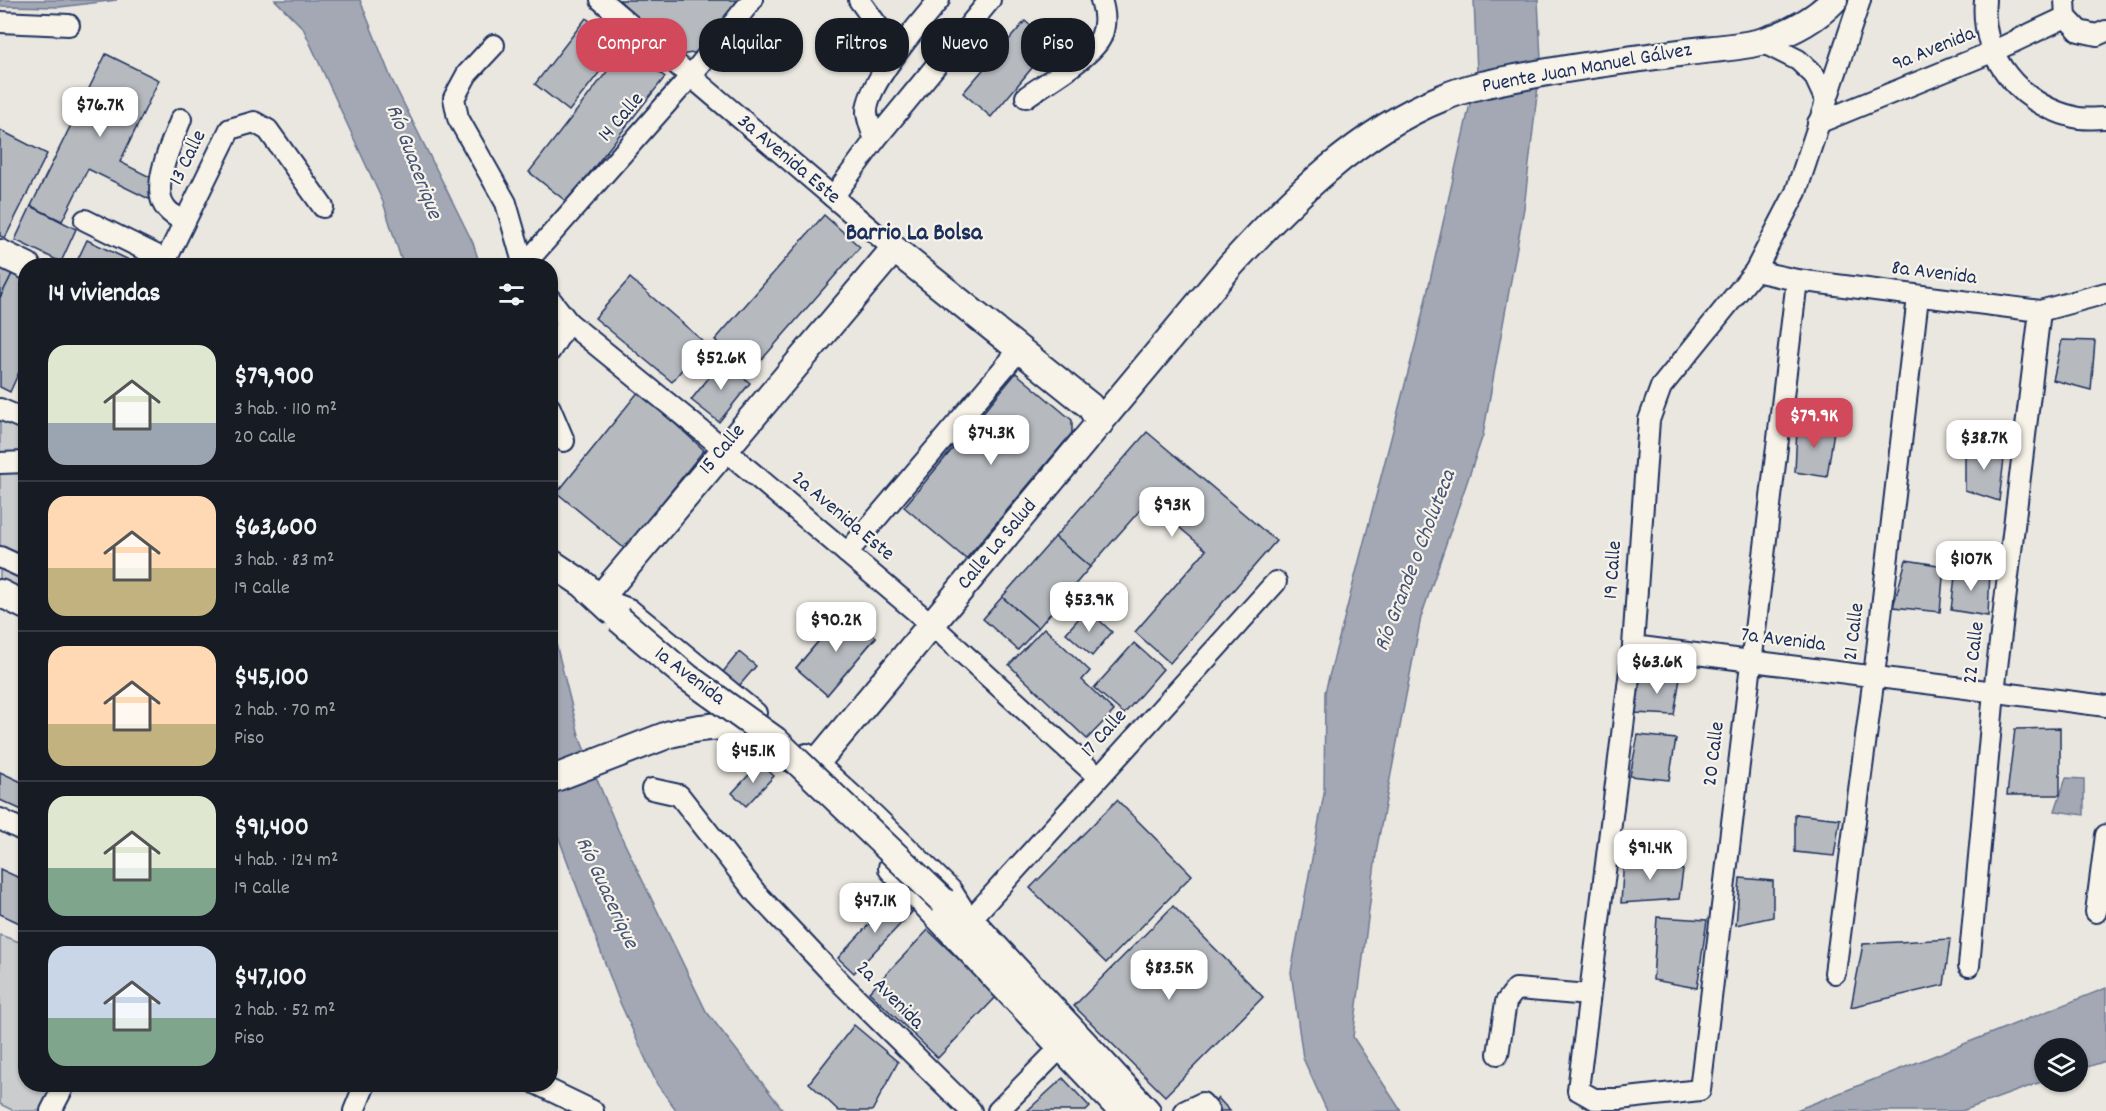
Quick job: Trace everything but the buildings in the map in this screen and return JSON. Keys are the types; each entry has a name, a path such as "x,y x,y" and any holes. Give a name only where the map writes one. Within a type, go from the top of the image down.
{"main road":[{"path":"1752,43 1797,27 1834,0"},
{"name":"Puente Juan Manuel Gálvez","path":"1273,219 1322,175 1362,144 1407,114 1443,97 1485,84 1556,70 1752,43"},
{"name":"Calle La Salud","path":"817,762 1100,413 1273,219"},
{"name":"3a Avenida Este","path":"894,249 1100,413"},
{"name":"15 Calle","path":"591,591 724,449 894,249"},
{"path":"0,252 18,261"},
{"name":"1a Avenida","path":"558,568 591,591 619,619 687,677 775,740 943,901 970,920 1147,1111"},
{"path":"0,594 18,602"},
{"path":"719,727 746,737 789,767 818,793 1122,1111"},
{"path":"558,777 670,734 688,729 719,727 748,729 760,734 797,762 806,765 817,762"}],"street":[{"name":"3a Avenida Este","path":"601,0 894,249"},
{"name":"14 Calle","path":"530,258 690,77 752,0"},
{"path":"858,0 871,18"},
{"path":"909,36 939,0"},
{"path":"833,197 875,140 990,0"},
{"path":"1026,97 1090,52 1101,37 1106,15 1101,0"},
{"name":"19 Calle","path":"1578,1089 1633,646 1649,420 1661,387 1755,271 1796,192 1860,0"},
{"path":"1985,0 1983,16 1992,52 2012,83 2041,106 2076,118 2106,118"},
{"path":"2066,8 2079,31 2097,35 2106,31"},
{"name":"9a Avenida","path":"1818,123 1992,52 2066,8"},
{"path":"0,22 69,25"},
{"path":"1752,43 1798,60 1814,75 1826,101"},
{"path":"494,45 467,74 454,98 458,118 506,203 522,258"},
{"path":"875,140 867,111 871,96 884,72"},
{"path":"181,119 162,171 159,192 165,208 184,222"},
{"name":"13 Calle","path":"167,258 230,129 254,122 268,130 323,207"},
{"path":"85,220 156,258"},
{"name":"8a Avenida","path":"1755,271 1797,280 1918,297 2040,311 2106,293"},
{"name":"20 Calle","path":"1578,1089 1594,1099 1619,1100 1700,1090 1797,280"},
{"name":"21 Calle","path":"1835,973 1874,676 1918,297"},
{"name":"2a Avenida Este","path":"558,309 568,322 724,449 931,624 1098,777"},
{"name":"22 Calle","path":"1969,966 1994,692 2040,311"},
{"path":"558,338 568,322"},
{"path":"847,553 1020,349"},
{"path":"0,409 18,417"},
{"path":"558,427 564,441"},
{"path":"0,463 18,462"},
{"path":"0,557 18,565"},
{"name":"17 Calle","path":"970,920 1276,582"},
{"name":"1a Avenida","path":"591,591 628,609 817,762 951,890 970,920"},
{"name":"7a Avenida","path":"1633,646 2106,706"},
{"name":"2a Avenida","path":"652,789 679,795 756,893 842,984 971,1111"},
{"path":"0,819 18,828"},
{"path":"2096,912 2106,836"},
{"path":"1498,1054 1506,1002 1516,989 1589,994"},
{"path":"998,1111 1062,1046"},
{"path":"51,1111 61,1092"},
{"path":"354,1111 362,1092"},
{"path":"557,1092 593,1111"},
{"path":"1185,1111 1202,1103 1209,1111"}],"shaded area":[{"path":"0,420 18,428 18,599 0,593"},
{"path":"0,935 18,941 18,1092 50,1092 43,1111 14,1111 0,1104"}],"water":[{"path":"0,0 117,0 60,7 0,6"},
{"name":"Río Guacerique","path":"275,0 360,0 391,78 473,243 478,258 401,258 383,202 303,28"},
{"name":"Río Grande o Choluteca","path":"1474,0 1538,0 1541,60 1524,208 1483,435 1421,617 1377,847 1353,1037 1401,1111 1327,1111 1303,1058 1291,972 1324,794 1325,692 1416,342 1477,73"},
{"name":"Río Guacerique","path":"558,652 580,739 619,832 706,1011 784,1111 677,1111 657,1084 618,998 558,836"},
{"path":"2066,778 2084,779 2084,815 2055,811"},
{"path":"2106,988 2106,1061 2088,1067 2088,1038 2034,1038 2034,1085 1962,1111 1794,1111"}],"district":[{"name":"Barrio La Bolsa","path":"914,234"}]}
